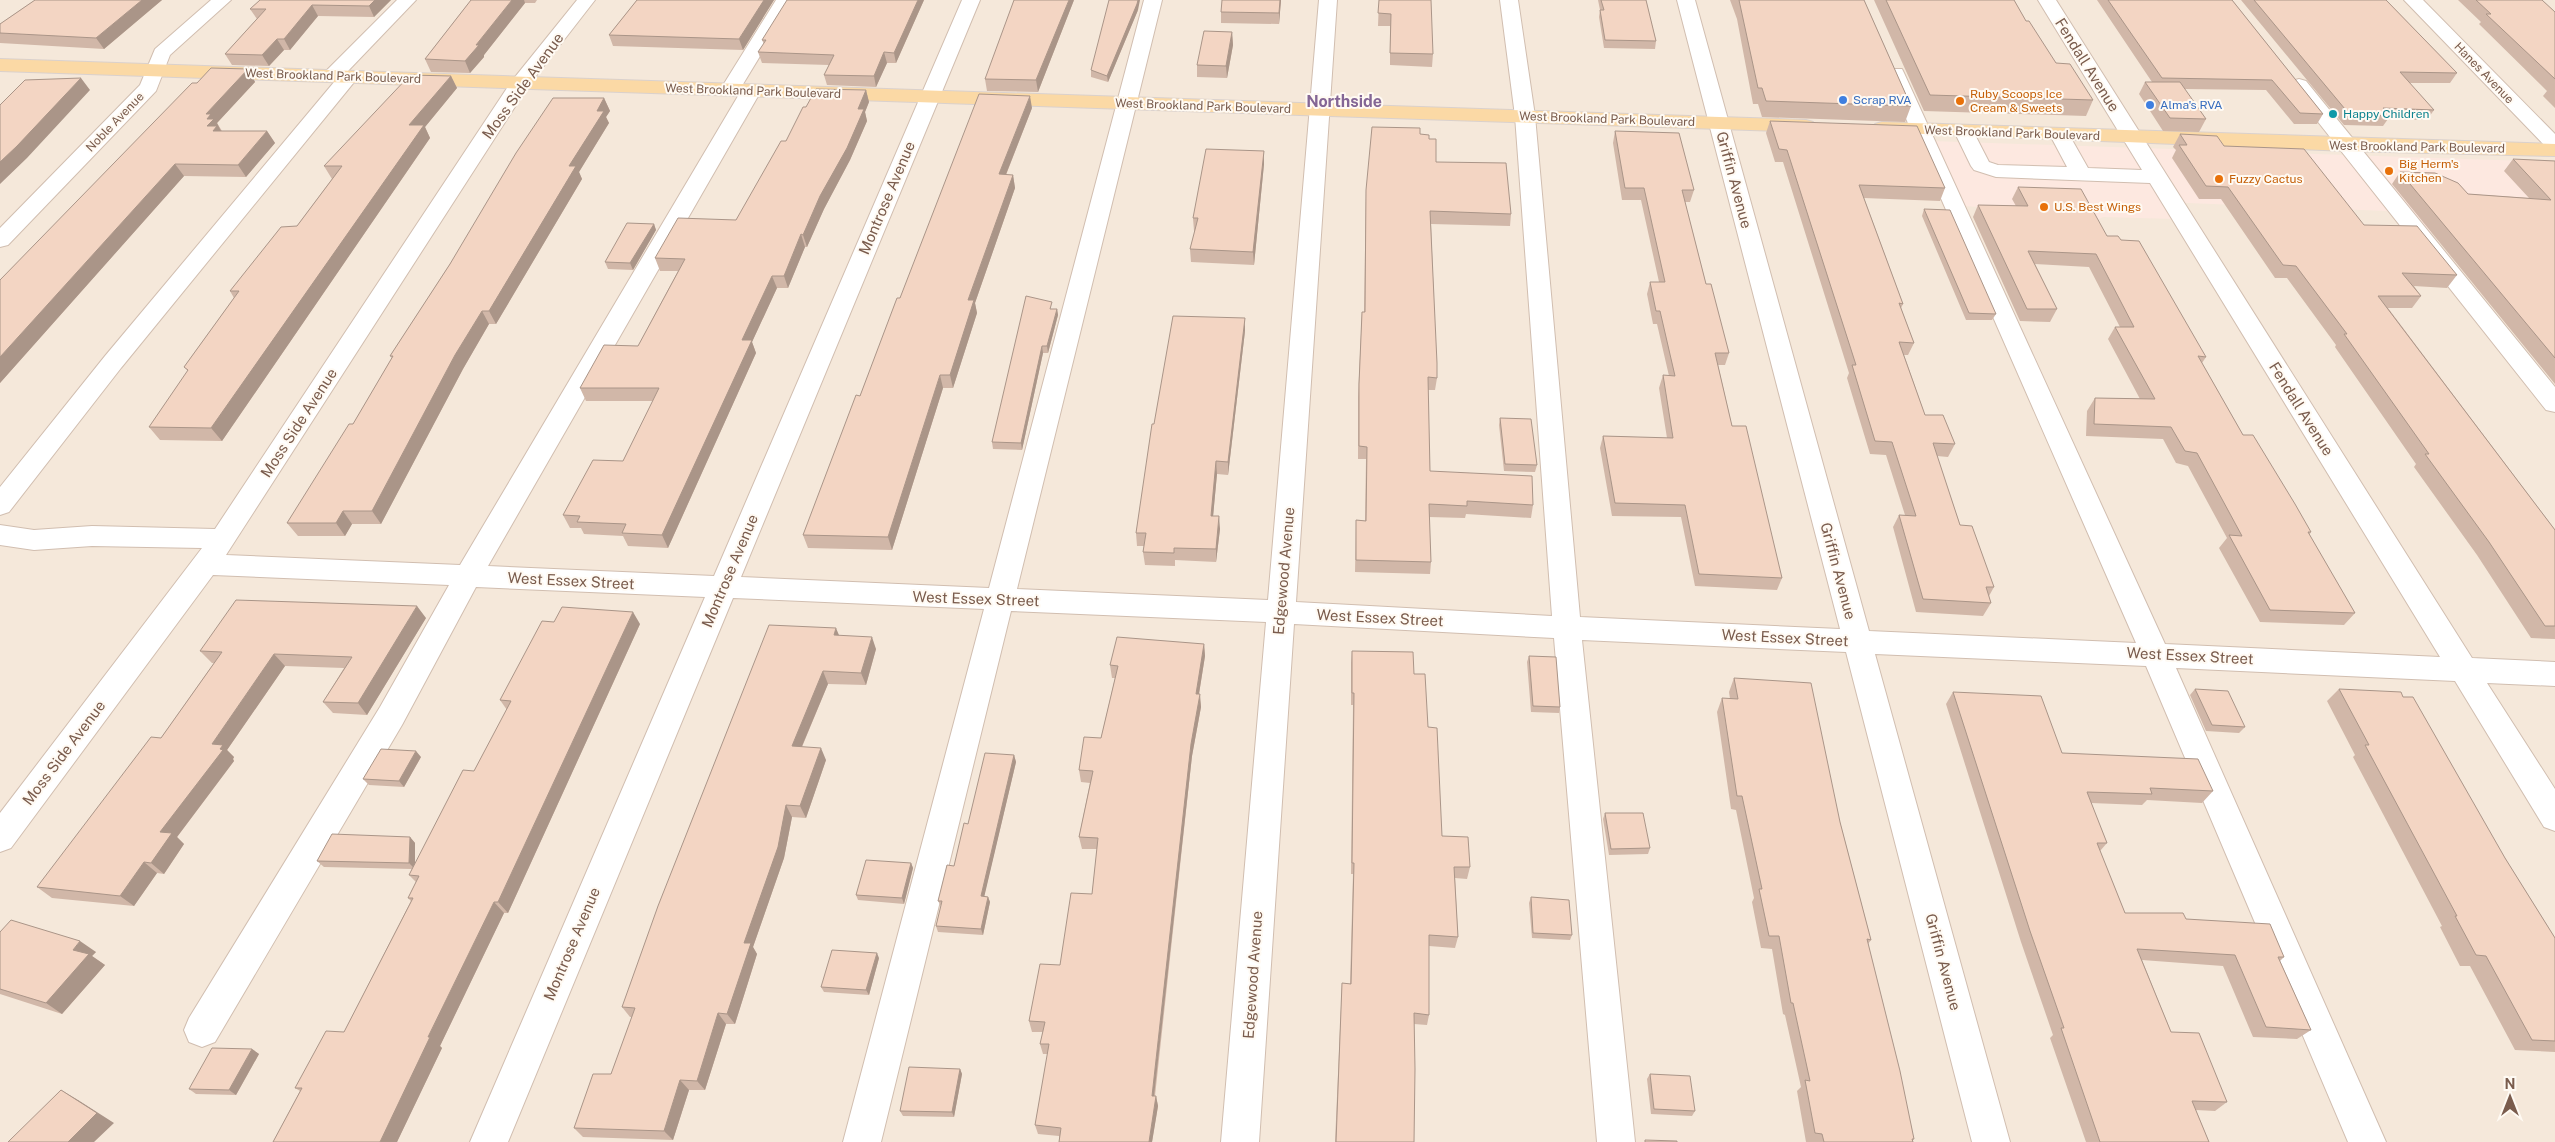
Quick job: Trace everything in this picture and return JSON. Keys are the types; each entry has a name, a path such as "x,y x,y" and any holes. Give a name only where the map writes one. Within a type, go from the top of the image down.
{"main road":[{"name":"West Brookland Park Boulevard","path":"0,65 1825,126"},
{"name":"West Brookland Park Boulevard","path":"1863,128 2348,146 2555,150"}],"street":[{"name":"Noble Avenue","path":"0,240 149,87 162,54 222,0"},
{"path":"0,505 340,76 408,0"},
{"name":"Moss Side Avenue","path":"0,838 206,564 521,82 586,0"},
{"path":"202,1030 391,716 741,90 785,0"},
{"name":"Montrose Avenue","path":"488,1142 972,0"},
{"path":"862,1142 1153,0"},
{"name":"Edgewood Avenue","path":"1240,1142 1328,0"},
{"path":"1509,0 1524,116 1567,628 1616,1142"},
{"name":"Griffin Avenue","path":"1686,0 1991,1142"},
{"name":"Fendall Avenue","path":"2047,0 2555,817"},
{"name":"Hanes Avenue","path":"2413,0 2555,145"},
{"path":"1886,52 2154,654 2368,1142"},
{"path":"2284,67 2555,404"},
{"path":"1964,131 1981,166 1996,172 2157,177"},
{"path":"2060,135 2081,174"},
{"path":"0,535 9,538 33,540 90,536 223,539"},
{"name":"West Essex Street","path":"206,564 1281,612 1567,628 2555,674"}],"shaded area":[{"path":"0,0 2555,0 2555,1142 0,1142"},
{"path":"1932,141 2555,162 2555,238 2422,232 2387,211 2162,202 2176,219 2103,217 2079,229 2003,208 1961,206"}],"building":[{"path":"35,0 142,0 96,38 0,33 0,24"},
{"path":"260,0 375,0 369,6 312,5 284,39 277,39 262,55 225,54 266,9 250,9"},
{"path":"471,0 512,0 465,61 425,59"},
{"path":"637,0 764,0 739,39 609,35"},
{"path":"787,0 918,0 894,53 884,52 874,76 824,75 834,55 758,52 766,40 762,40"},
{"path":"1014,0 1069,0 1036,80 985,79"},
{"path":"1109,0 1138,0 1107,76 1091,70"},
{"path":"1222,0 1280,0 1279,13 1221,12"},
{"path":"1379,0 1431,0 1433,54 1390,53 1391,14 1378,13"},
{"path":"1601,0 1646,0 1656,41 1605,40 1600,10 1604,10"},
{"path":"1739,0 1864,0 1911,106 1766,101 1762,88 1758,88"},
{"path":"1886,0 2014,0 2026,21 2029,21 2056,63 2070,64 2093,100 1930,95"},
{"path":"2108,0 2232,0 2323,114 2300,113 2272,80 2162,78"},
{"path":"2254,0 2386,0 2457,73 2400,72 2434,110 2383,108 2390,116 2350,115"},
{"path":"2476,0 2542,0 2555,12 2555,79 2486,14 2491,14"},
{"path":"1204,31 1232,32 1226,66 1197,65"},
{"path":"211,68 248,69 206,114 211,114 207,119 214,119 207,126 217,126 213,131 267,131 238,165 175,164 0,357 0,280 192,83 197,83"},
{"path":"410,75 451,76 409,125 424,125 211,428 149,427 188,370 184,367 239,291 230,291 281,227 297,226 342,166 324,166"},
{"path":"81,78 0,162 0,105 25,80"},
{"path":"2145,82 2180,82 2206,119 2170,118"},
{"path":"816,89 866,90 858,109 864,109 847,148 820,196 803,235 801,234 784,276 772,276 742,340 752,340 662,535 622,533 626,524 577,522 580,516 563,515 593,460 623,461 659,388 580,388 604,345 638,346 685,259 655,258 678,218 736,220 781,141 786,141 803,107 806,107"},
{"path":"979,94 1030,96 999,174 1013,175 968,300 974,300 950,375 940,375 888,537 803,535 856,395 860,396 897,298 900,298"},
{"path":"553,98 604,98 597,111 604,111 569,166 576,166 489,311 482,311 455,355 372,511 343,511 336,523 287,523 349,424 353,424 393,356 390,356 450,264 516,153"},
{"path":"1770,121 1917,126 1945,188 1859,185 1903,304 1899,303 1914,343 1899,342 1925,415 1943,415 1955,444 1933,443 1960,525 1972,526 1994,587 1986,587 1991,603 1923,599 1899,515 1916,516 1892,442 1875,441 1852,365 1856,365 1787,150 1779,149"},
{"path":"1372,127 1420,128 1420,134 1429,135 1429,139 1436,139 1436,162 1506,163 1511,214 1430,211 1437,378 1428,377 1430,471 1532,476 1533,505 1467,501 1467,506 1429,504 1431,562 1356,560 1356,520 1366,521 1367,447 1359,446 1359,384 1362,312 1365,312 1366,190"},
{"path":"1615,131 1679,133 1694,190 1682,190 1706,284 1711,284 1729,353 1715,353 1732,426 1746,426 1782,578 1699,574 1685,505 1615,503 1603,436 1673,438 1663,375 1675,376 1660,311 1656,311 1650,282 1665,282 1644,188 1625,188"},
{"path":"2180,134 2217,136 2224,146 2304,149 2364,225 2417,226 2457,275 2402,273 2421,296 2378,296 2555,530 2555,626 2545,626 2489,542 2425,454 2429,454 2344,334 2347,334 2296,266 2283,265 2228,187 2206,186 2179,145 2187,145"},
{"path":"1206,149 1264,151 1253,252 1190,249 1198,218 1193,218"},
{"path":"2513,159 2555,161 2555,358 2400,172 2435,173 2458,183 2468,194 2551,200"},
{"path":"2018,187 2081,189 2107,236 2118,236 2121,240 2139,241 2206,357 2198,356 2243,435 2253,435 2295,504 2311,532 2308,532 2355,613 2270,610 2229,535 2242,536 2197,453 2185,451 2171,427 2094,424 2095,398 2155,399 2115,327 2134,327 2096,254 2028,251 2057,309 2027,309 1978,205 2028,206"},
{"path":"1924,209 1950,210 1996,314 1969,313"},
{"path":"627,223 654,224 630,263 605,262"},
{"path":"1026,296 1052,302 1050,309 1057,309 1047,346 1042,346 1021,443 992,442"},
{"path":"1173,316 1245,318 1228,462 1216,461 1211,516 1219,516 1216,549 1174,548 1174,553 1143,552 1146,533 1136,533 1152,424 1154,424"},
{"path":"1500,418 1531,419 1537,465 1505,464"},
{"path":"236,600 417,606 358,703 323,702 352,657 274,654 212,744 223,745 220,749 223,750 160,832 172,833 151,863 144,862 120,896 37,887 151,737 161,738 222,652 200,651"},
{"path":"562,607 633,612 498,902 494,902 428,1037 430,1037 380,1142 273,1142 302,1088 295,1088 326,1031 344,1032 413,898 408,898 419,876 409,875 463,770 474,771 511,701 500,700 542,621 554,622"},
{"path":"769,625 836,628 834,635 872,637 861,673 823,671 792,746 821,748 800,806 786,805 778,847 744,943 751,943 727,1014 718,1013 697,1081 680,1080 664,1131 574,1128 593,1074 611,1074 635,1008 622,1007 658,906"},
{"path":"1117,637 1204,644 1196,694 1200,694 1191,744 1152,1096 1156,1096 1149,1142 1059,1142 1061,1128 1035,1125 1049,1044 1040,1044 1045,1022 1029,1021 1040,964 1060,965 1071,893 1092,894 1098,838 1079,837 1093,771 1079,770 1084,737 1101,738 1118,666 1110,665"},
{"path":"1352,651 1413,652 1414,674 1425,674 1428,727 1437,728 1442,836 1468,837 1470,867 1454,867 1458,937 1429,935 1429,1015 1414,1013 1414,1142 1336,1142 1342,983 1351,984 1354,863 1352,863 1354,693 1352,693"},
{"path":"1529,656 1556,657 1560,707 1533,706"},
{"path":"1734,678 1811,683 1840,822 1871,940 1867,939 1900,1071 1914,1139 1912,1139 1913,1142 1824,1142 1822,1134 1815,1133 1805,1080 1810,1081 1793,1003 1791,1003 1779,936 1769,936 1759,889 1762,889 1742,796 1737,796 1722,698 1738,699"},
{"path":"2195,689 2228,691 2245,727 2212,725"},
{"path":"2339,689 2401,692 2403,697 2413,697 2505,858 2555,938 2555,1041 2532,1040 2486,956 2476,955 2365,745 2369,745"},
{"path":"1953,692 2041,696 2062,753 2198,759 2213,791 2150,788 2152,794 2087,792 2107,843 2097,843 2125,913 2183,913 2186,919 2270,924 2284,957 2278,957 2311,1030 2266,1027 2235,955 2137,949 2171,1032 2199,1033 2227,1102 2192,1101 2209,1142 2100,1142 2061,1028 2064,1028 2030,931"},
{"path":"381,749 416,751 399,781 363,779"},
{"path":"985,753 1014,755 981,896 988,897 981,929 936,926 942,901 938,901 947,865 954,866 964,823 968,824"},
{"path":"1605,813 1643,813 1650,848 1611,849"},
{"path":"332,834 410,837 409,863 317,861"},
{"path":"866,860 911,863 902,898 856,895"},
{"path":"1531,897 1569,900 1572,935 1533,933"},
{"path":"11,920 80,941 73,950 89,954 46,1003 0,989 0,932"},
{"path":"832,950 877,953 866,990 821,987"},
{"path":"212,1048 252,1049 229,1090 189,1089"},
{"path":"909,1067 960,1069 952,1112 900,1111"},
{"path":"1650,1074 1690,1076 1695,1111 1654,1109"},
{"path":"61,1090 97,1113 68,1142 8,1142"},
{"path":"1645,1140 1677,1141 1677,1142 1645,1142"}],"place":[{"name":"Scrap RVA","path":"1843,100"},
{"name":"Ruby Scoops Ice Cream & Sweets","path":"1960,101"},
{"name":"Alma's RVA","path":"2150,105"},
{"name":"Happy Children","path":"2333,114"},
{"name":"Big Herm's Kitchen","path":"2389,171"},
{"name":"Fuzzy Cactus","path":"2219,179"},
{"name":"U.S. Best Wings","path":"2044,207"}],"district":[{"name":"Northside","path":"1344,101"}]}
